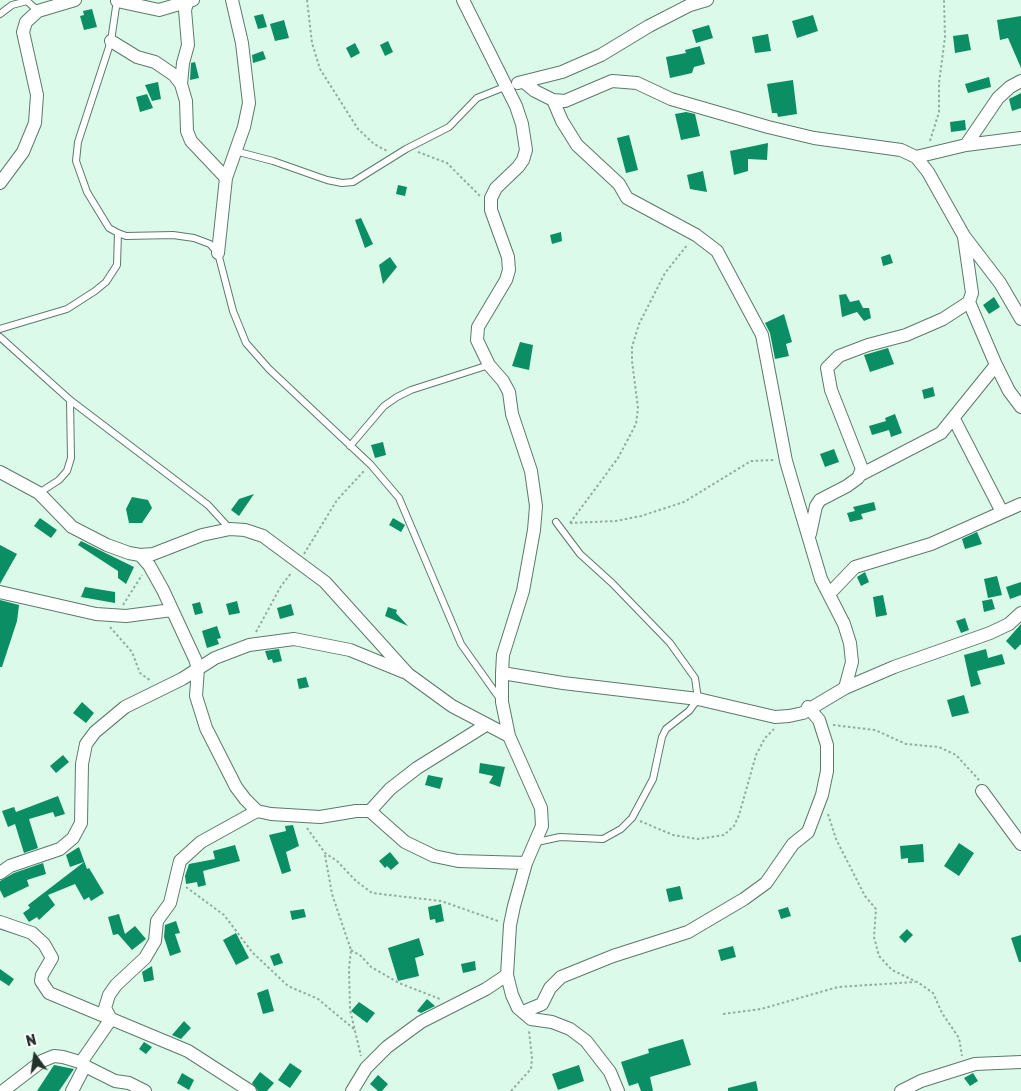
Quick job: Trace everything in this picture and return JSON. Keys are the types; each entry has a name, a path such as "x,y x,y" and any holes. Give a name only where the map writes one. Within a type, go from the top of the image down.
{"street":[{"path":"0,183 23,152 35,123 37,96 23,32 29,17 38,11 74,0"},
{"path":"218,253 226,178 244,127 249,103 242,43 232,0"},
{"path":"463,0 507,86 522,124 526,150 523,160 496,188 490,204 508,257 509,270 506,280 478,328 477,340 489,365 503,381 509,392 512,414 531,471 536,506 524,591 503,655 502,702 509,736 540,808 542,826 537,842 526,863 510,925 507,975 512,995 518,1008 532,1019 552,1022 570,1029 586,1041 610,1072 618,1091"},
{"path":"507,86 562,72 601,55 690,5 707,0"},
{"path":"117,1 159,10 190,1"},
{"path":"181,84 183,63 188,45 186,10 190,1"},
{"path":"111,41 136,57 155,62 174,75 181,84 186,101 187,131 191,140 226,178"},
{"path":"524,82 535,91 553,100 565,101 612,81 626,81 636,83 671,99 768,127 814,138 901,150 921,155 966,145 1021,138"},
{"path":"966,145 998,98 1010,87 1021,81"},
{"path":"553,100 562,121 577,144 619,184 630,200 696,235 717,251 762,335 786,461 821,579 844,624 852,653 850,675 845,688"},
{"path":"921,155 928,172 964,236 1000,283 1021,319"},
{"path":"860,475 862,469 859,458 831,390 827,377 827,368 839,356 868,345 906,335 943,319 968,302 972,293 964,236"},
{"path":"968,302 1009,392 1021,408"},
{"path":"809,539 813,518 820,500 847,486 860,475 941,433 996,365"},
{"path":"954,419 1002,512"},
{"path":"0,472 39,493 72,527 107,545 140,555 153,554 202,535 230,530 245,530 263,536 324,582 408,674 452,706 509,736"},
{"path":"829,594 855,568 931,544 1021,504"},
{"path":"140,555 149,565 198,668 196,696 206,728 236,787 257,811"},
{"path":"0,592 109,615 172,610"},
{"path":"502,673 564,683 698,699 775,717 789,716 802,713 845,688 990,633 1009,624 1021,613"},
{"path":"0,873 10,866 60,849 73,838 82,823 82,764 86,744 108,720 125,707 164,688 215,658 249,645 294,639 320,642 350,650 408,674"},
{"path":"523,1012 542,1004 550,988 561,977 613,956 688,932 758,890 774,872 793,844 808,832 822,795 827,771 827,745 819,720 808,708"},
{"path":"370,811 390,789 418,768 486,725"},
{"path":"982,791 1021,844"},
{"path":"112,1019 105,1008 109,995 116,985 145,958 155,941 157,921 170,903 177,879 177,869 186,854 231,824 257,811 320,817 356,810 370,811 405,842 434,856 458,862 526,863"},
{"path":"0,922 32,933 44,944 52,958 42,975 41,981 48,993 188,1051 250,1091"},
{"path":"352,1091 366,1068 387,1047 421,1022 486,989 507,975"},
{"path":"72,1091 84,1065 84,1058 112,1019"},
{"path":"4,1091 42,1061 54,1056 64,1056 146,1091"},
{"path":"901,1091 921,1081 963,1067 993,1062 1021,1062"}],"lane":[{"path":"117,1 111,41 78,142 76,161 87,192 109,228 118,233 126,236 173,235 194,238 210,244 218,253 233,311 246,343 269,369 371,465 399,498 461,644 502,702"},
{"path":"0,14 12,5 23,2 30,2 38,11"},
{"path":"235,151 342,183 361,178 406,149 449,127 477,98 507,86"},
{"path":"0,330 67,309 106,282 117,265 118,233"},
{"path":"0,337 70,400 208,505 230,530"},
{"path":"350,446 384,406 397,397 411,390 489,365"},
{"path":"39,493 60,480 69,465 71,458 70,400"},
{"path":"537,842 560,837 603,839 621,829 632,818 653,778 662,737 666,729 689,711 698,699 695,678 670,643 612,582 580,554 556,522"}],"path":[{"path":"307,0 316,61 358,129 374,144 389,152 406,149 447,163 490,204"},
{"path":"921,155 939,112 939,83 945,37 944,0"},
{"path":"570,523 618,458 636,424 638,408 632,348 639,324 665,273 696,235"},
{"path":"556,522 616,521 641,516 684,502 751,461 786,461"},
{"path":"249,645 281,586 299,563 337,500 351,482 371,465"},
{"path":"149,565 124,603 104,621 132,652 140,673 164,688"},
{"path":"632,818 673,835 698,839 724,835 734,826 740,815 756,755 765,738 789,716"},
{"path":"819,720 833,725 875,730 906,744 939,747 956,756 979,780 982,791"},
{"path":"822,795 836,839 865,896 876,909 874,937 879,956 892,970 933,993 945,1019 955,1030 962,1051 963,1067"},
{"path":"296,816 325,853 337,861 356,881 372,892 441,901 510,925"},
{"path":"325,853 332,894 351,950 349,969 350,1010 366,1068"},
{"path":"177,879 204,903 224,915 252,952 288,986 318,999 354,1029"},
{"path":"351,950 362,956 371,967 399,983 454,1005"},
{"path":"723,1014 761,1009 838,988 916,982"},
{"path":"511,1091 531,1069 532,1043 523,1012"}],"building":[{"path":"92,9 97,27 84,30 80,16 84,15 83,11"},
{"path":"263,14 267,27 258,29 254,16"},
{"path":"813,15 818,31 797,38 792,21"},
{"path":"1021,16 1021,68 1008,38 1000,40 997,20"},
{"path":"284,20 289,38 275,41 270,24"},
{"path":"709,25 713,38 696,43 692,30"},
{"path":"768,34 771,51 755,53 752,37"},
{"path":"968,34 971,50 955,53 953,36"},
{"path":"388,41 393,52 385,56 380,45"},
{"path":"355,43 360,53 351,58 346,48"},
{"path":"700,46 705,64 694,67 692,73 670,78 666,57 686,53 685,50"},
{"path":"263,51 266,59 253,63 252,55"},
{"path":"195,62 199,78 190,80 191,63"},
{"path":"989,77 991,87 968,93 965,84"},
{"path":"793,80 797,114 778,117 777,113 772,113 767,84"},
{"path":"158,82 161,99 152,101 145,85"},
{"path":"1021,93 1021,108 1012,111 1009,99"},
{"path":"147,94 153,108 140,112 136,97"},
{"path":"686,112 695,114 700,136 681,140 675,114"},
{"path":"965,120 966,130 951,132 950,122"},
{"path":"629,135 638,170 626,173 617,138"},
{"path":"768,143 767,160 748,159 748,171 734,175 730,151"},
{"path":"703,171 707,192 690,189 687,175"},
{"path":"398,185 407,187 405,196 396,194"},
{"path":"361,218 373,244 365,248 355,220"},
{"path":"561,232 562,241 552,244 550,235"},
{"path":"890,254 893,263 883,266 881,257"},
{"path":"390,257 397,267 383,284 379,265"},
{"path":"846,294 850,302 859,300 863,308 869,308 871,318 864,321 857,312 842,317 839,295"},
{"path":"994,297 1000,307 989,314 983,305"},
{"path":"784,314 792,342 786,344 789,356 775,359 770,333 765,323"},
{"path":"520,342 533,345 529,370 512,366"},
{"path":"888,348 894,364 870,372 864,355"},
{"path":"933,387 935,396 924,399 922,390"},
{"path":"895,414 902,433 891,437 889,430 872,435 869,426 886,421 885,418"},
{"path":"383,442 386,455 375,458 371,445"},
{"path":"834,449 839,462 825,467 820,454"},
{"path":"254,494 239,516 231,510 239,499"},
{"path":"132,497 148,500 152,508 142,523 129,523 126,509"},
{"path":"874,502 876,510 861,514 863,519 850,522 847,513 855,511 853,507"},
{"path":"40,518 57,530 51,538 34,526"},
{"path":"393,518 405,525 401,532 389,525"},
{"path":"977,532 982,544 965,549 962,539"},
{"path":"81,541 134,567 126,584 118,578 118,571 78,545"},
{"path":"0,545 17,554 0,584"},
{"path":"865,572 869,582 861,586 857,577"},
{"path":"997,576 1002,595 988,598 984,579"},
{"path":"1021,582 1021,595 1010,599 1006,587"},
{"path":"85,587 115,592 115,603 81,597"},
{"path":"883,595 887,615 876,617 873,597"},
{"path":"992,599 995,609 984,612 982,601"},
{"path":"0,600 19,605 17,621 2,667 0,667"},
{"path":"237,601 240,613 229,615 226,604"},
{"path":"200,602 203,613 195,615 192,604"},
{"path":"291,604 294,615 280,619 277,608"},
{"path":"388,607 397,610 396,613 408,626 385,616"},
{"path":"965,618 969,630 961,633 956,621"},
{"path":"1021,624 1021,644 1015,650 1006,641"},
{"path":"217,626 221,638 217,639 219,644 207,648 202,631"},
{"path":"279,649 282,661 273,663 272,659 268,660 265,651"},
{"path":"986,649 988,658 1002,654 1005,664 977,671 981,684 971,687 964,655"},
{"path":"306,677 309,687 299,689 297,679"},
{"path":"964,695 969,713 952,717 947,700"},
{"path":"82,702 94,713 86,723 73,713"},
{"path":"63,755 69,762 56,773 50,766"},
{"path":"480,763 505,767 500,787 489,783 493,776 479,773"},
{"path":"428,775 443,778 440,789 425,785"},
{"path":"58,796 65,814 55,817 53,812 29,819 38,848 24,853 15,824 8,827 2,811 14,807 16,812"},
{"path":"293,825 299,846 286,852 291,871 282,874 269,835 286,831 285,826"},
{"path":"959,843 974,853 959,876 944,866"},
{"path":"923,844 924,862 908,863 908,858 901,859 900,846"},
{"path":"235,845 240,861 203,871 206,885 198,887 197,882 186,884 185,876 189,864 215,859 213,851"},
{"path":"79,847 87,869 89,868 104,893 91,901 89,897 84,900 75,884 48,895 55,905 39,920 37,917 29,922 23,913 30,908 28,905 84,862 70,867 66,855"},
{"path":"390,852 399,863 391,870 387,866 385,868 379,861"},
{"path":"43,863 46,874 27,880 29,886 4,898 0,890 0,881 14,873"},
{"path":"680,886 683,899 669,902 666,889"},
{"path":"441,904 444,921 436,923 435,919 430,920 428,907"},
{"path":"788,907 791,916 781,919 778,910"},
{"path":"304,909 306,917 292,920 290,911"},
{"path":"119,914 125,934 135,926 146,939 132,950 118,934 113,935 108,917"},
{"path":"176,921 180,933 175,934 181,952 170,956 164,937 165,925"},
{"path":"907,929 913,935 905,943 899,937"},
{"path":"236,933 249,958 236,965 223,940"},
{"path":"1021,935 1021,962 1019,962 1011,938"},
{"path":"419,938 424,955 415,958 419,976 398,981 388,948"},
{"path":"733,946 736,957 721,961 718,950"},
{"path":"279,953 283,963 274,966 270,956"},
{"path":"475,961 476,970 463,973 461,964"},
{"path":"152,966 154,980 144,982 142,972"},
{"path":"0,969 14,979 9,986 0,980"},
{"path":"268,989 274,1011 263,1014 257,993"},
{"path":"427,999 435,1006 421,1013 417,1011"},
{"path":"359,1002 375,1013 367,1023 351,1011"},
{"path":"184,1021 191,1028 181,1039 172,1035"},
{"path":"683,1039 691,1065 650,1077 653,1091 641,1091 638,1083 629,1086 621,1062 649,1053 648,1049"},
{"path":"144,1042 152,1047 146,1054 139,1049"},
{"path":"290,1063 302,1071 290,1088 278,1080"},
{"path":"54,1065 74,1069 59,1091 37,1091"},
{"path":"579,1065 584,1081 558,1090 552,1074"},
{"path":"260,1072 274,1083 267,1091 258,1091 252,1083"},
{"path":"182,1073 194,1080 189,1090 177,1083"},
{"path":"973,1073 978,1081 970,1086 964,1078"},
{"path":"378,1075 388,1084 382,1091 378,1091 370,1084"},
{"path":"756,1081 758,1091 728,1091 728,1088"}]}
